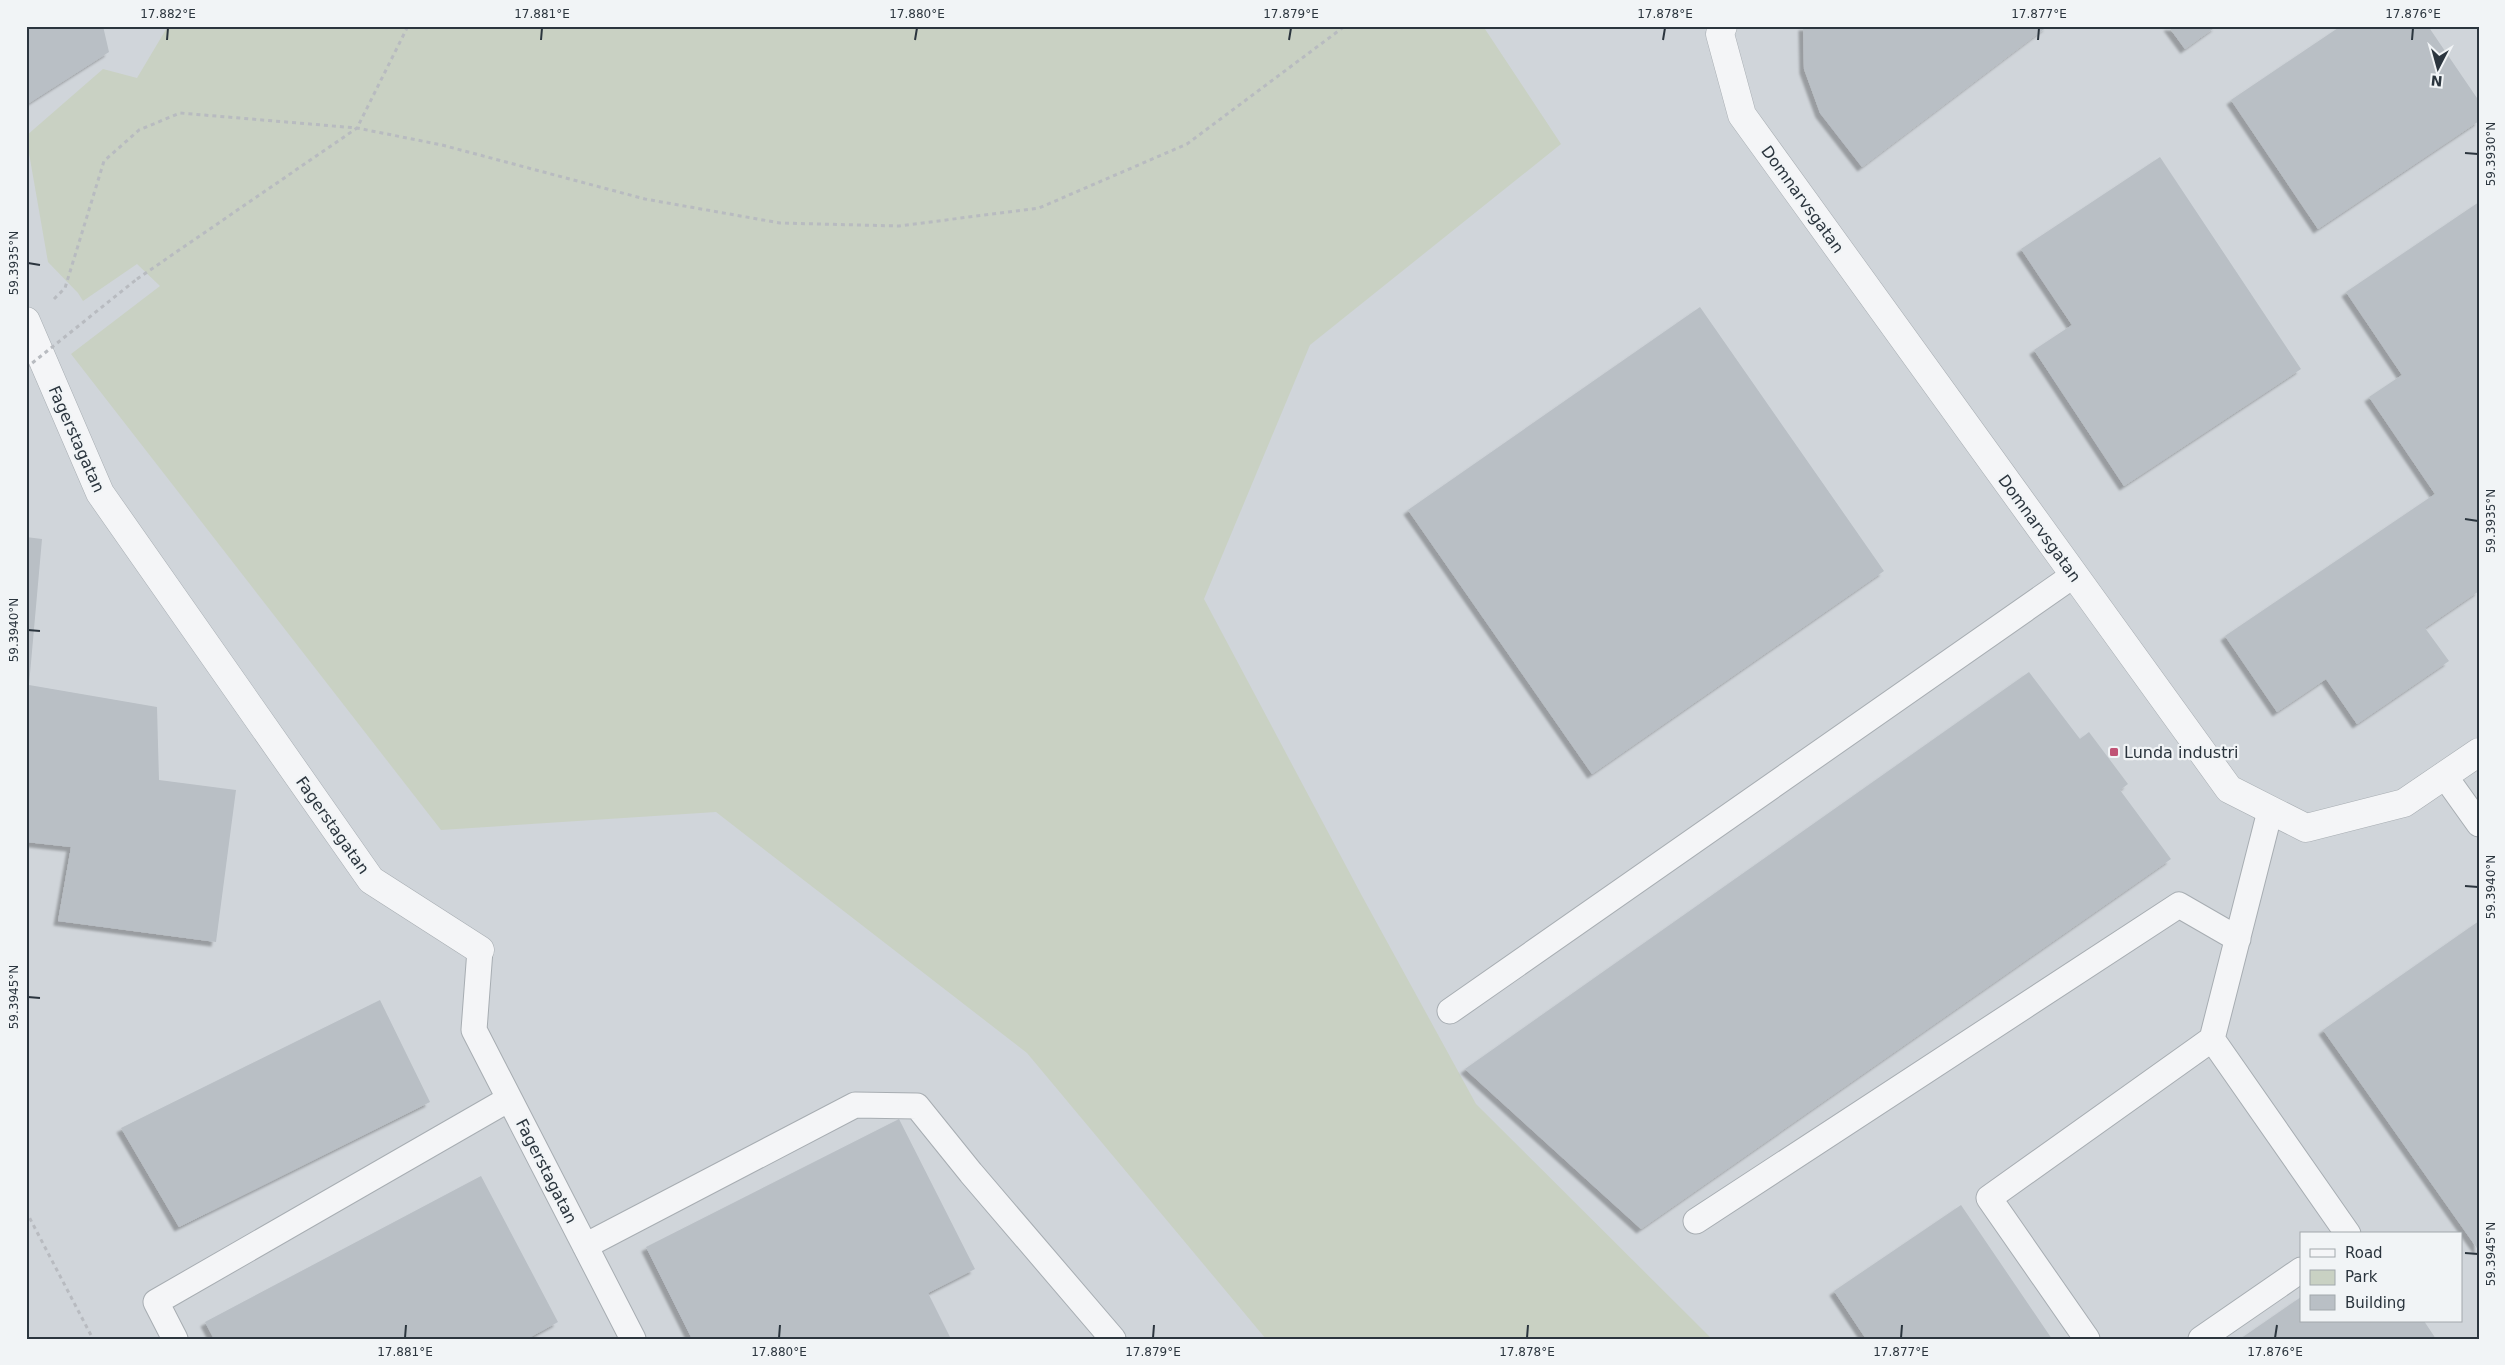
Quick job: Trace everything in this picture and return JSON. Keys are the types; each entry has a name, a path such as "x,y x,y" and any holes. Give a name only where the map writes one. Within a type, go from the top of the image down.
{"street":[{"name":"Domnarvsgatan","path":"1723,26 1720,34 1742,115 2228,790 2306,828 2404,803 2479,752"},
{"name":"Fagerstagatan","path":"27,323 100,493 371,880 480,950"}],"lane":[{"path":"1450,1011 2074,575"},
{"path":"2444,776 2479,824"},
{"path":"2087,1339 1989,1198 2212,1039 2270,811"},
{"path":"1696,1221 2179,904 2238,938"},
{"name":"Fagerstagatan","path":"480,950 474,1030 632,1339"},
{"path":"2212,1039 2347,1232"},
{"path":"175,1339 156,1302 510,1100"},
{"path":"585,1246 855,1105 917,1106 970,1173 1113,1339"},
{"path":"2200,1339 2300,1271"}],"path":[{"path":"26,368 137,279 357,128 408,26"},
{"path":"27,323 65,288 104,161 139,130 180,114 357,128 442,145 645,199 780,223 899,226 1039,208 1187,144 1345,26"},
{"path":"26,1211 93,1339"}],"shaded area":[{"path":"26,26 2479,26 2479,1339 26,1339"}],"green space":[{"path":"168,26 1483,26 1561,144 1310,345 1204,599 1362,896 1476,1104 1712,1339 1266,1339 1027,1053 716,812 441,830 71,354 160,286 137,264 83,301 78,293 48,262 26,136 103,69 137,78"}],"building":[{"path":"26,26 103,26 109,52 26,105"},
{"path":"1803,26 2048,26 1862,167 1820,113 1804,69"},
{"path":"2168,26 2217,26 2185,49"},
{"path":"2341,26 2428,26 2479,101 2479,121 2318,229 2231,100"},
{"path":"2160,157 2301,369 2124,486 2034,350 2072,325 2021,249"},
{"path":"2479,202 2479,591 2425,628 2449,661 2357,724 2326,679 2277,712 2225,636 2435,494 2369,397 2402,375 2346,292"},
{"path":"1700,307 1884,571 1592,774 1408,510"},
{"path":"26,537 42,539 29,685 157,707 159,780 236,790 216,942 58,921 71,847 26,842"},
{"path":"2029,672 2080,739 2089,732 2128,784 2120,790 2171,859 1641,1229 1465,1069"},
{"path":"2479,921 2479,1251 2323,1030"},
{"path":"380,1000 430,1102 179,1227 121,1128"},
{"path":"899,1119 975,1269 928,1293 951,1339 692,1339 646,1247"},
{"path":"481,1176 558,1322 527,1339 214,1339 205,1322"},
{"path":"1961,1205 2052,1339 1866,1339 1834,1291"},
{"path":"2300,1298 2300,1322 2425,1322 2436,1339 2240,1339"}],"place":[{"name":"Lunda industri","path":"2114,752"}]}
